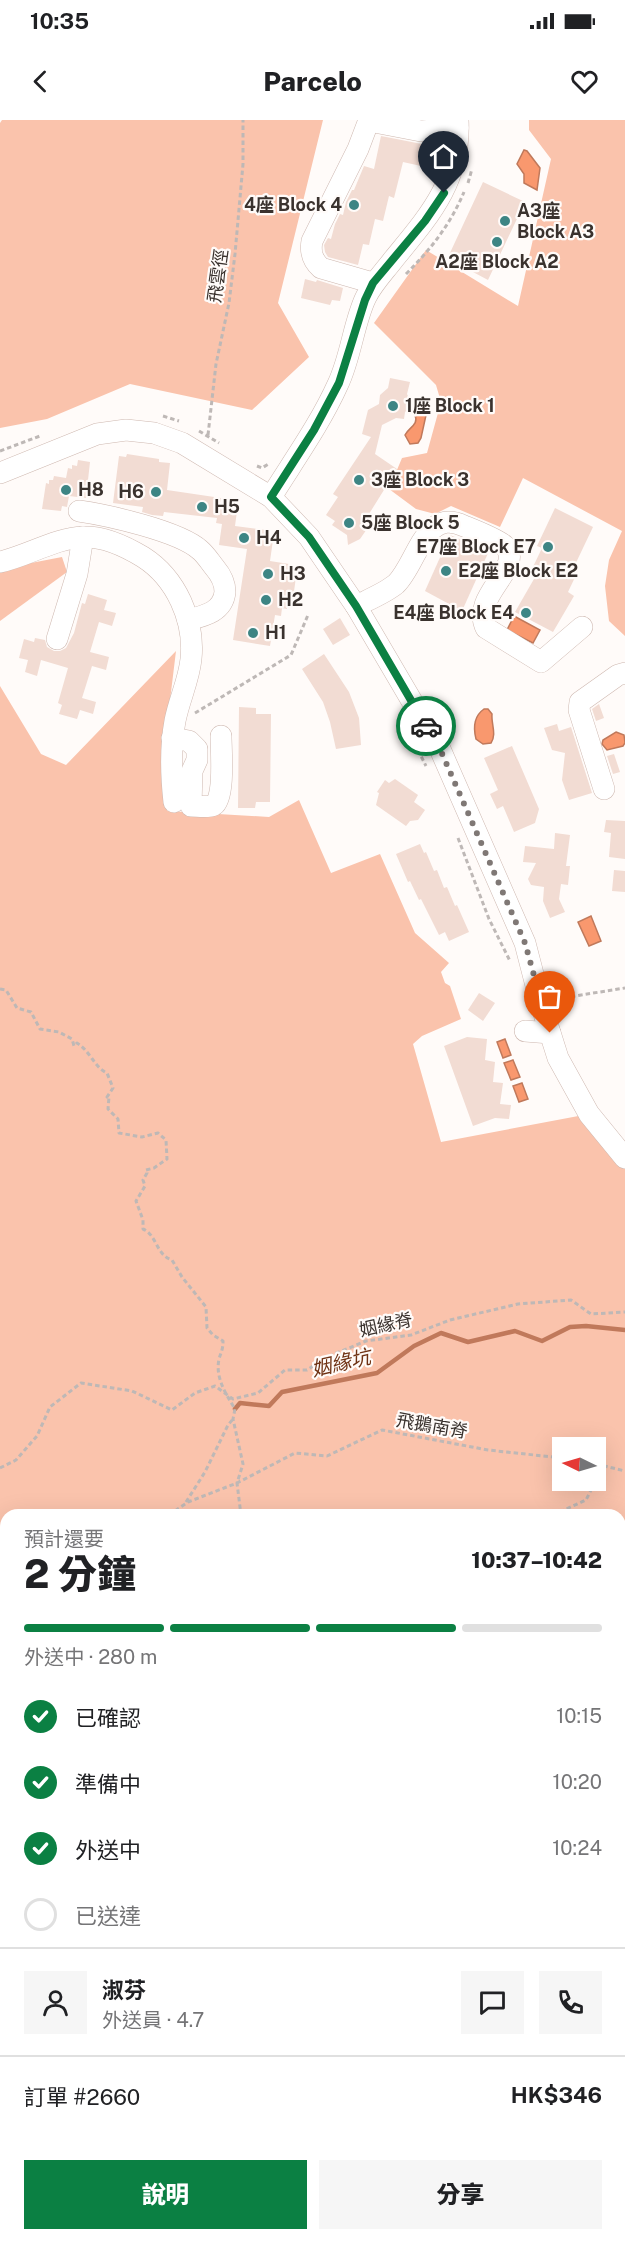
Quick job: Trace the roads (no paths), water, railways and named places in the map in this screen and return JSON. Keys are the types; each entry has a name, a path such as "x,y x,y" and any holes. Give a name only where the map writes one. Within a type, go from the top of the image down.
{"street":[{"path":"271,497 314,430 339,383 365,300 373,283 425,221 444,193 455,164 458,124 421,131 369,121 358,149 310,248 315,263 321,268 373,283"},
{"path":"0,473 97,434 126,430 154,433 182,443 271,497 309,537 356,606 440,749 525,943 558,1058 589,1114 625,1158"},
{"path":"79,511 111,516 187,541 201,550 220,574 225,584 225,596 220,606 212,613 188,620"},
{"path":"356,606 396,584 431,530 442,523 455,522 505,546 509,555 508,564 482,608 481,619 486,628 541,662 582,627"},
{"path":"57,639 77,574 83,537"},
{"path":"0,562 83,537 107,540 129,548 150,561 166,578 180,598 188,620 191,639 191,659 172,738 174,802"},
{"path":"604,789 579,710 580,702 618,675 625,673"},
{"path":"172,738 189,741 197,749 198,754 192,771 191,806 210,806 219,801 221,796 221,736"},
{"path":"525,1031 550,1033"}],"waterway":[{"name":"姻緣坑","path":"235,1409 240,1403 269,1406 282,1392 377,1373 414,1346 441,1333 468,1342 515,1331 542,1341 570,1327 586,1326 625,1330"}],"place":[{"name":"4座 Block 4","path":"354,205"},
{"name":"A3座 Block A3","path":"505,221"},
{"name":"A2座 Block A2","path":"497,242"},
{"name":"1座 Block 1","path":"393,406"},
{"name":"3座 Block 3","path":"359,480"},
{"name":"H8","path":"66,490"},
{"name":"H6","path":"156,492"},
{"name":"H5","path":"202,507"},
{"name":"5座 Block 5","path":"349,523"},
{"name":"H4","path":"244,538"},
{"name":"E7座 Block E7","path":"548,547"},
{"name":"E2座 Block E2","path":"446,571"},
{"name":"H3","path":"268,574"},
{"name":"H2","path":"266,600"},
{"name":"E4座 Block E4","path":"526,613"},
{"name":"H1","path":"253,633"}]}
